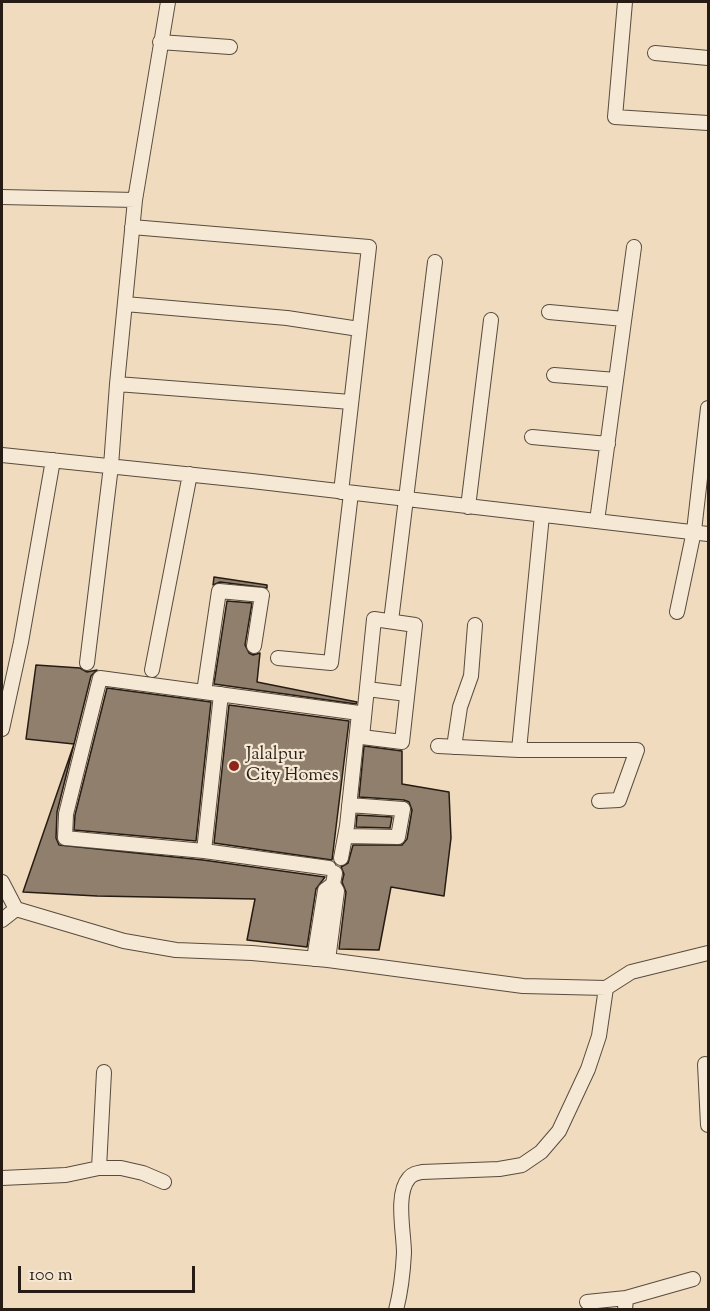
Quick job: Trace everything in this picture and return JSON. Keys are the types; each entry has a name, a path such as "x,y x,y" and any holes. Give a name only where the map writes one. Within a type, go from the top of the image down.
{"street":[{"path":"87,663 111,466 135,200 168,2"},
{"path":"625,2 615,117 708,123"},
{"path":"160,42 230,48"},
{"path":"655,53 708,58"},
{"path":"2,196 135,200"},
{"path":"132,227 369,246 351,402 346,492 330,663 278,658"},
{"path":"597,521 634,247"},
{"path":"391,621 435,262"},
{"path":"125,304 287,318 359,329"},
{"path":"549,312 624,319"},
{"path":"468,507 490,320"},
{"path":"554,375 616,381"},
{"path":"117,384 351,402"},
{"path":"677,612 694,531 708,408"},
{"path":"532,437 608,444"},
{"path":"2,455 190,474 708,534"},
{"path":"2,729 21,642 53,460"},
{"path":"152,670 190,474"},
{"path":"519,750 542,515"},
{"path":"204,692 219,591 262,595 254,646"},
{"path":"374,619 415,624 402,742 362,737 367,689 374,619"},
{"path":"454,747 460,707 471,676 475,626"},
{"path":"321,960 337,891 332,875 328,863 336,856 341,858 358,713 100,678 66,814 65,838 204,851 332,875"},
{"path":"367,689 407,694"},
{"path":"204,851 221,694"},
{"path":"438,746 519,750 637,750 619,800 599,801"},
{"path":"345,836 398,837 403,809 349,805"},
{"path":"2,882 16,909 124,940 176,950 252,953 321,960 523,986 606,988 631,972 708,953"},
{"path":"2,920 16,909"},
{"path":"396,1310 402,1287 404,1251 401,1215 407,1179 422,1172 499,1169 522,1165 541,1152 560,1131 588,1069 599,1036 606,988"},
{"path":"705,1064 708,1125"},
{"path":"99,1168 104,1072"},
{"path":"2,1178 66,1175 99,1168 121,1168 143,1173 164,1182"},
{"path":"587,1302 625,1304 693,1280"}],"building":[{"path":"214,577 267,585 267,588 220,582 213,585"},
{"path":"227,601 252,603 245,645 249,653 253,655 260,653 257,682 357,702 356,704 214,684"},
{"path":"36,665 80,668 87,672 97,670 91,676 74,744 26,739"},
{"path":"107,688 211,702 196,841 74,830 75,815"},
{"path":"229,705 349,721 332,860 214,843"},
{"path":"74,744 57,812 56,838 59,845 203,860 325,877 316,889 307,947 247,940 255,899 23,892"},
{"path":"364,746 402,751 402,784 449,792 451,838 444,896 391,887 379,950 339,949 346,892 342,882 344,874 341,867 348,863 353,845 402,845 407,839 412,810 409,802 404,800 359,797"},
{"path":"357,815 392,817 390,828 356,827"}],"place":[{"name":"Jalalpur City Homes","path":"234,766"}]}
